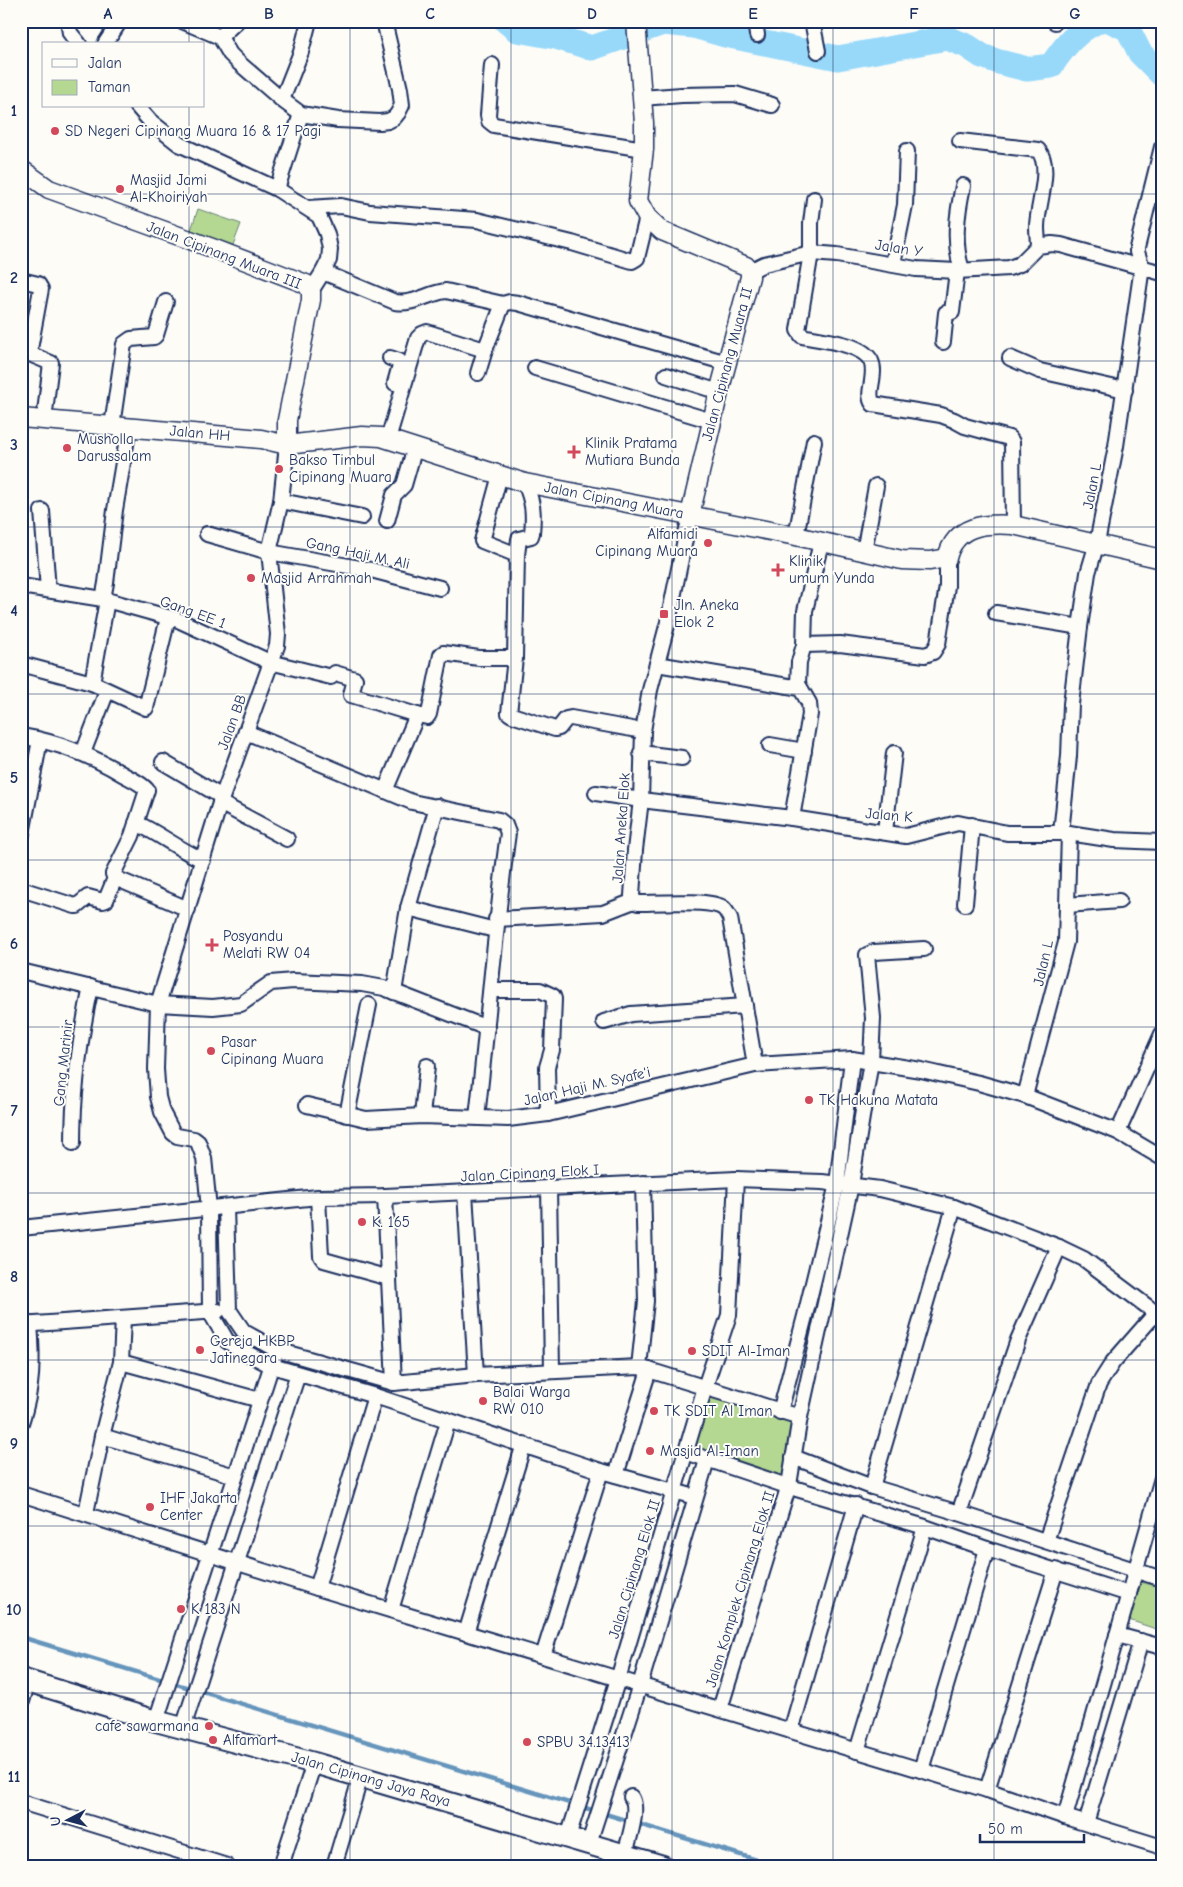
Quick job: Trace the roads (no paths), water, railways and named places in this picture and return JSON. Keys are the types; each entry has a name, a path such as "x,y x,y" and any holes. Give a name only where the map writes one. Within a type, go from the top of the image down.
{"main road":[{"name":"Jalan Cipinang Jaya Raya","path":"24,1680 186,1720 361,1776 568,1833 590,1841 627,1847 663,1866"}],"street":[{"path":"68,21 70,32 78,42"},
{"path":"106,42 120,21"},
{"path":"182,21 220,37 238,63 301,114 338,120 380,122 388,121 398,113 402,105 384,21"},
{"path":"220,37 237,21"},
{"path":"282,100 301,52 309,21"},
{"path":"308,208 341,206 370,212 477,220 572,243 632,261 637,258 647,217 638,201 644,149 636,21"},
{"path":"812,21 818,51"},
{"path":"492,65 488,115 494,125 644,149"},
{"path":"641,98 735,94 772,104"},
{"path":"139,108 150,121 179,144 277,189 319,216 327,234 330,249 323,272 311,291"},
{"path":"277,189 301,114"},
{"path":"960,141 1038,150 1042,154 1045,167 1037,226 1038,246 1061,245 1162,273"},
{"name":"Jalan L","path":"1025,1096 1066,942 1065,833 1071,704 1080,626 1088,573 1097,543 1125,390 1142,267 1137,248 1162,147"},
{"path":"893,264 905,205 907,151"},
{"name":"Jalan Cipinang Muara III","path":"21,169 49,189 306,284 311,291 287,420 287,445"},
{"path":"943,342 946,313 952,312 959,270 956,252 960,204 964,186"},
{"path":"814,199 811,223 811,254 798,330 799,334 849,346 866,354 874,370 871,402 873,404 941,415 965,426 1009,438 1012,442 1013,525"},
{"name":"Jalan Cipinang Muara II","path":"647,217 662,231 746,266 750,270 750,277 719,392 690,515"},
{"name":"Jalan Y","path":"750,270 764,264 811,254 837,255 916,269 1009,268 1020,264 1038,246"},
{"path":"323,272 395,302 411,302 437,292 446,291 503,304 510,302 518,303 727,362"},
{"path":"21,280 38,284 41,289 30,349 32,355 51,363 44,420"},
{"path":"92,684 105,599 115,510 124,344 131,338 154,337 156,335 166,302"},
{"path":"478,373 503,304"},
{"path":"384,438 418,338 422,334 427,332 486,350"},
{"path":"384,438 400,364 399,361 390,358"},
{"path":"1010,358 1040,371 1125,390"},
{"path":"535,368 712,421"},
{"path":"666,375 719,392"},
{"name":"Jalan HH","path":"21,418 261,439 287,445"},
{"name":"Jalan Cipinang Muara","path":"287,445 362,436 384,438 525,483 796,536 864,552 910,560 930,561 948,558"},
{"path":"796,536 814,441"},
{"name":"Jalan BB","path":"209,1209 204,1158 198,1142 173,1133 162,1112 158,1097 156,1069 158,1004 221,800 277,646 278,634 269,552 281,501 287,445"},
{"path":"386,521 394,495 404,485 415,448"},
{"path":"500,475 482,541 517,555"},
{"path":"525,483 533,508 532,533 531,536 519,540 517,555 515,658 509,710 512,715 556,730 560,728 566,719 572,718 643,732"},
{"path":"864,552 876,486"},
{"path":"281,501 362,517"},
{"path":"42,511 48,590"},
{"name":"Jalan Aneka Elok","path":"690,515 668,622 650,690 643,732 641,800 632,896 634,901 638,903 699,902 724,908 730,918 755,1065"},
{"path":"804,644 840,644 925,654 933,652 938,644 947,586 950,545 966,532 984,524 1013,525 1162,559"},
{"name":"Gang Haji M. Ali","path":"207,534 269,552 371,570 440,588"},
{"path":"792,818 810,714 809,704 798,684 799,662 804,644 805,611 821,542"},
{"name":"Gang EE 1","path":"21,586 105,599 168,618 270,662 331,677 335,673 355,679 351,695 417,715"},
{"path":"996,613 1080,626"},
{"path":"21,664 92,684 146,708 168,618"},
{"path":"385,791 417,715 427,717 429,714 441,655 445,652 479,658 515,658"},
{"path":"657,664 800,688"},
{"path":"83,753 107,691"},
{"path":"246,732 412,802 499,820 505,825 508,833 496,924 477,1117"},
{"path":"21,736 61,745 83,753 145,788 146,793 132,836 113,874 115,878 106,900 88,898 78,906 21,889"},
{"path":"21,839 40,740"},
{"path":"770,746 804,751"},
{"path":"641,753 682,758"},
{"path":"885,832 894,753"},
{"path":"163,762 221,800 287,839"},
{"name":"Jalan K","path":"596,793 792,818 911,836 958,823 1007,832 1065,833 1114,840 1162,842"},
{"path":"394,992 408,908 437,806"},
{"path":"136,823 154,831 189,854 203,860"},
{"path":"965,904 972,825"},
{"path":"115,878 188,909"},
{"path":"408,908 496,924 603,913 634,901"},
{"path":"1067,905 1119,902"},
{"path":"686,1452 790,1486 800,1417 851,1185 871,1061 873,1018 867,955 874,952 924,949"},
{"path":"21,971 158,1004 213,1007 241,1004 271,982 362,984 384,988 487,1028"},
{"name":"Gang Marinir","path":"73,1143 73,1116 81,1038 91,987"},
{"path":"491,990 544,991 553,996 552,1050 547,1064 548,1114"},
{"path":"347,1115 369,1005"},
{"path":"604,1022 631,1014 746,1006"},
{"path":"1118,1132 1162,1034"},
{"path":"780,1412 806,1316 836,1184 852,1059"},
{"path":"755,1065 852,1059 931,1072 1025,1096 1118,1132 1162,1158"},
{"name":"Jalan Haji M. Syafe'i","path":"307,1105 366,1118 422,1116 508,1119 548,1114 755,1065"},
{"path":"422,1116 427,1066"},
{"name":"Jalan Cipinang Elok I","path":"21,1228 318,1197 385,1196 736,1179 836,1184"},
{"name":"Jalan Cipinang Elok II","path":"568,1833 618,1679 705,1386 729,1315 736,1179"},
{"path":"616,1475 644,1369 646,1301 643,1183"},
{"path":"836,1184 880,1189 954,1206 1059,1247 1084,1259 1159,1317 1112,1362 1099,1384 1046,1541"},
{"path":"549,1187 552,1370"},
{"path":"465,1192 476,1375"},
{"path":"385,1196 394,1383"},
{"path":"318,1197 320,1256 324,1260 389,1278"},
{"path":"872,1487 954,1206"},
{"path":"226,1207 229,1310 244,1332 277,1350 394,1383 552,1370 644,1369 705,1386 800,1417"},
{"path":"209,1209 210,1312 227,1341 239,1349 272,1366 375,1396 601,1471 695,1497"},
{"path":"959,1513 1018,1340 1059,1247"},
{"path":"21,1423 29,1400 32,1371 25,1324 229,1310"},
{"path":"86,1513 102,1436 122,1362 122,1318"},
{"path":"158,1713 277,1350"},
{"path":"122,1362 260,1400"},
{"path":"186,1720 298,1374"},
{"path":"316,1588 375,1396"},
{"path":"391,1610 448,1421"},
{"path":"102,1436 236,1476"},
{"path":"466,1633 524,1444"},
{"path":"793,1457 872,1487 959,1513 1162,1579"},
{"path":"590,1841 640,1685 707,1460"},
{"path":"543,1656 601,1471"},
{"path":"1065,1817 1162,1478"},
{"name":"Jalan Komplek Cipinang Elok II","path":"720,1709 790,1486 856,1505 1129,1594"},
{"name":"Jalan Komplek Cipinang Elok II","path":"21,1494 86,1513 316,1588 987,1790 1065,1817 1162,1847"},
{"path":"791,1730 856,1505"},
{"path":"857,1751 925,1527"},
{"path":"921,1770 987,1549"},
{"path":"987,1790 1056,1570"},
{"path":"1117,1635 1162,1647"},
{"path":"1086,1823 1140,1641"},
{"path":"21,1704 24,1680"},
{"path":"281,1866 314,1762"},
{"path":"334,1866 361,1776"},
{"path":"627,1847 634,1818 635,1804 631,1797"},
{"path":"21,1802 227,1866"}],"waterway":[{"path":"506,21 517,30 556,37 592,48 663,23 694,26 725,35 838,58 947,38 967,46 982,56 1027,69 1051,66 1071,40 1098,21"},
{"path":"1111,21 1128,29 1140,53 1162,75"},
{"path":"21,1637 777,1866"}],"place":[{"name":"SD Negeri Cipinang Muara 16 & 17 Pagi","path":"55,131"},
{"name":"Masjid Jami Al-Khoiriyah","path":"120,189"},
{"name":"Musholla Darussalam","path":"67,448"},
{"name":"Klinik Pratama Mutiara Bunda","path":"574,452"},
{"name":"Bakso Timbul Cipinang Muara","path":"279,469"},
{"name":"Alfamidi Cipinang Muara","path":"708,543"},
{"name":"Klinik umum Yunda","path":"778,570"},
{"name":"Masjid Arrahmah","path":"251,578"},
{"name":"Jln. Aneka Elok 2","path":"664,614"},
{"name":"Posyandu Melati RW 04","path":"212,945"},
{"name":"Pasar Cipinang Muara","path":"211,1051"},
{"name":"TK Hakuna Matata","path":"809,1100"},
{"name":"K. 165","path":"362,1222"},
{"name":"Gereja HKBP Jatinegara","path":"200,1350"},
{"name":"SDIT Al-Iman","path":"692,1351"},
{"name":"Balai Warga RW 010","path":"483,1401"},
{"name":"TK SDIT Al Iman","path":"654,1411"},
{"name":"Masjid Al-Iman","path":"650,1451"},
{"name":"IHF Jakarta Center","path":"150,1507"},
{"name":"K 183 N","path":"181,1609"},
{"name":"cafe sawarmana","path":"209,1726"},
{"name":"Alfamart","path":"213,1740"},
{"name":"SPBU 34.13413","path":"527,1742"}]}
